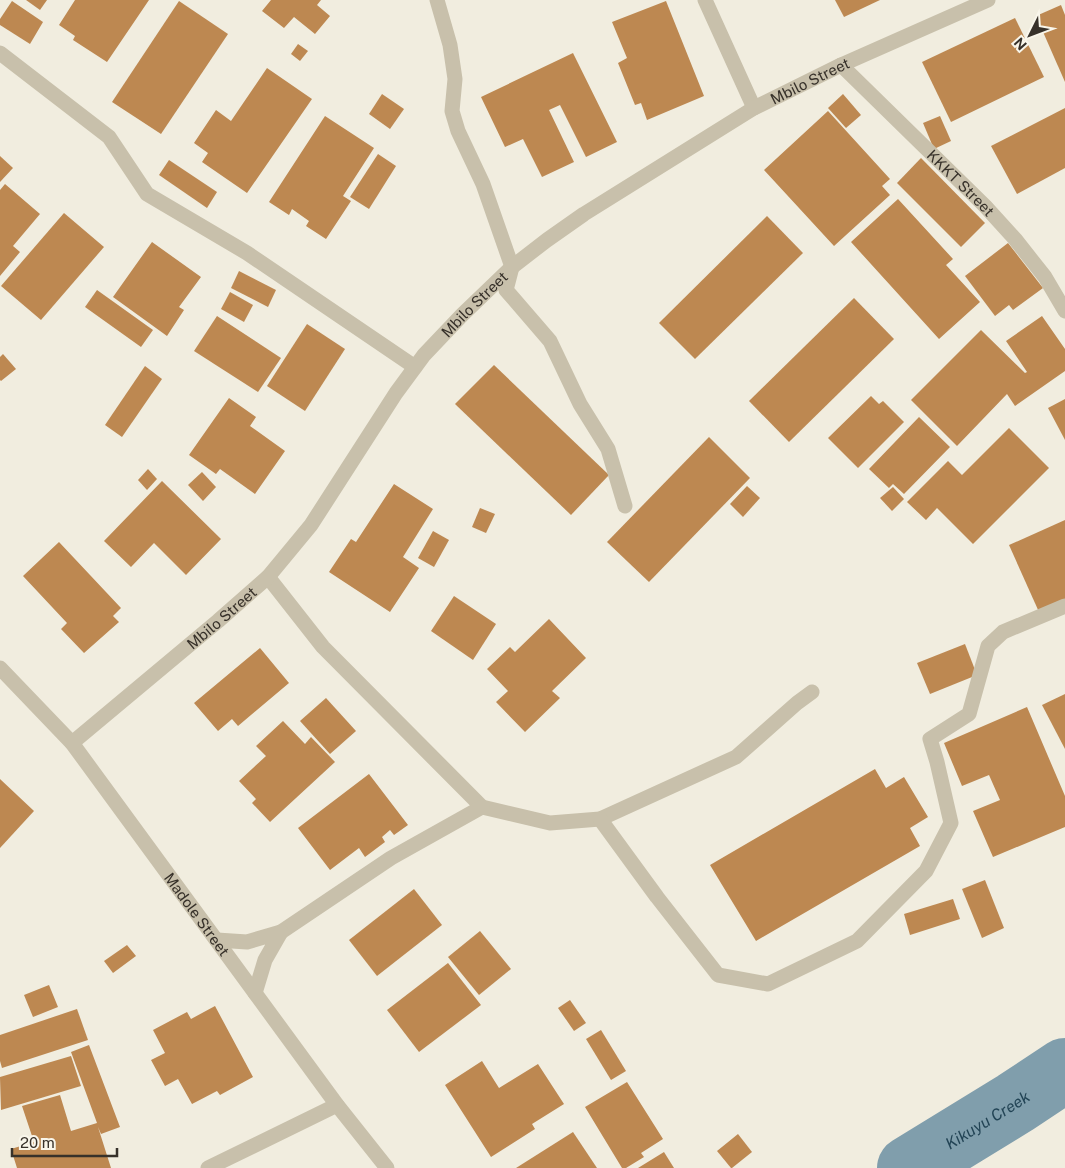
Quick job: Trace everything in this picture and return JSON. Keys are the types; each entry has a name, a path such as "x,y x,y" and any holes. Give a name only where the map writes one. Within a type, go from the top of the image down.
{"street":[{"path":"438,0 450,45 455,79 452,111 458,131 483,184 512,267 506,290 550,341 580,404 608,450 625,506"},
{"path":"705,0 754,108"},
{"name":"Mbilo Street","path":"72,743 268,577 310,525 396,393 424,355 512,267 584,214 754,108 841,65 988,0"},
{"path":"0,53 109,137 147,194 247,253 415,367"},
{"name":"KKKT Street","path":"841,65 985,206 1015,239 1045,277 1065,311"},
{"path":"268,577 323,647 482,808 550,823 600,819 736,757 796,703 812,692"},
{"path":"600,819 657,897 718,974 768,984 857,941 926,871 951,823 930,739 969,714 988,646 1003,632 1065,606"},
{"name":"Madole Street","path":"0,668 72,743 337,1105 387,1168"},
{"path":"217,940 247,942 281,932 391,858 482,808"},
{"path":"255,993 265,960 281,932"},
{"path":"208,1168 337,1105"}],"building":[{"path":"26,0 47,0 40,10"},
{"path":"75,0 149,0 107,62 73,40 75,36 59,25"},
{"path":"271,0 321,0 317,5 330,16 315,34 294,17 284,28 262,11"},
{"path":"835,0 880,0 844,17"},
{"path":"12,1 43,22 30,44 0,25 0,19"},
{"path":"179,1 228,34 161,134 112,102"},
{"path":"666,1 704,96 647,120 641,103 635,105 618,63 627,58 612,22"},
{"path":"1061,5 1065,15 1065,82 1036,16"},
{"path":"1015,18 1044,77 951,122 922,62"},
{"path":"298,44 308,51 300,61 291,54"},
{"path":"573,53 617,142 586,157 560,105 549,110 574,162 542,177 523,139 505,147 481,97"},
{"path":"267,68 312,99 247,193 202,162 208,153 194,143 216,110 231,121"},
{"path":"382,94 404,109 390,129 369,114"},
{"path":"843,94 861,115 846,128 828,108"},
{"path":"1065,108 1065,168 1017,194 991,146"},
{"path":"828,111 890,179 882,186 890,195 834,246 764,170"},
{"path":"325,116 374,148 343,196 351,201 326,239 306,226 309,221 292,209 289,215 269,202"},
{"path":"940,116 951,141 934,149 923,123"},
{"path":"378,154 396,166 369,209 350,197"},
{"path":"0,156 13,168 0,182"},
{"path":"921,158 985,223 961,247 897,183"},
{"path":"169,160 217,192 207,208 159,175"},
{"path":"5,184 40,214 13,246 20,252 0,276 0,190"},
{"path":"898,199 953,259 946,265 980,302 939,339 851,242"},
{"path":"64,213 104,247 41,320 1,286"},
{"path":"767,216 803,253 695,359 659,323"},
{"path":"152,242 201,277 179,307 184,310 167,336 113,297"},
{"path":"1008,243 1043,288 1013,310 1009,305 995,316 965,276"},
{"path":"239,271 276,290 268,307 231,288"},
{"path":"97,290 153,330 141,347 85,307"},
{"path":"230,292 253,305 244,322 221,309"},
{"path":"854,298 894,339 789,442 749,401"},
{"path":"217,316 281,358 258,392 194,351"},
{"path":"1042,316 1065,349 1065,371 1015,406 1007,394 957,446 911,400 981,330 1025,373 1027,372 1006,341"},
{"path":"307,324 345,349 305,411 267,386"},
{"path":"3,354 16,369 1,381 0,357"},
{"path":"494,365 609,475 571,515 455,404"},
{"path":"145,366 162,379 122,437 105,425"},
{"path":"871,396 879,404 883,401 904,422 858,468 828,438"},
{"path":"229,398 256,417 250,426 285,451 255,494 220,469 216,474 189,455"},
{"path":"1065,399 1065,440 1048,408"},
{"path":"919,417 950,447 904,494 893,484 889,488 869,469"},
{"path":"1009,428 1049,468 973,544 937,508 926,520 907,502 948,461 962,475"},
{"path":"709,437 750,478 649,582 607,542"},
{"path":"148,469 157,479 147,490 138,480"},
{"path":"202,472 216,487 203,501 188,485"},
{"path":"162,481 221,539 186,575 154,543 131,567 104,541"},
{"path":"394,484 433,509 403,557 419,568 390,612 329,572 351,539 356,542"},
{"path":"747,486 760,498 743,517 730,504"},
{"path":"893,487 904,499 892,511 880,498"},
{"path":"480,508 495,514 486,533 472,527"},
{"path":"1065,520 1065,600 1039,612 1009,545"},
{"path":"433,531 449,540 434,567 418,558"},
{"path":"59,542 121,608 113,616 119,622 84,653 61,629 67,623 23,576"},
{"path":"454,596 496,624 473,660 431,631"},
{"path":"549,619 586,658 552,691 560,698 525,732 496,702 508,691 487,669 510,647 515,652"},
{"path":"965,644 977,675 930,694 917,663"},
{"path":"260,648 289,683 238,726 232,719 218,731 194,703"},
{"path":"1065,694 1065,749 1042,705"},
{"path":"326,698 356,731 330,754 300,721"},
{"path":"1027,707 1065,796 1065,827 993,857 973,811 1000,800 989,775 962,786 944,743"},
{"path":"283,721 305,744 311,737 335,762 270,822 252,803 256,799 239,781 266,756 256,746"},
{"path":"875,769 886,788 904,777 928,817 910,828 920,846 756,941 710,865"},
{"path":"369,774 408,825 394,835 390,830 382,837 385,842 365,857 359,848 330,870 298,828"},
{"path":"0,779 34,811 0,848"},
{"path":"985,880 1004,928 982,938 962,889"},
{"path":"414,889 442,925 377,976 349,940"},
{"path":"953,899 960,919 910,935 904,914"},
{"path":"480,931 511,969 479,995 448,957"},
{"path":"127,945 136,956 113,973 104,961"},
{"path":"448,963 481,1005 419,1052 387,1010"},
{"path":"49,985 58,1007 33,1017 24,995"},
{"path":"570,1000 586,1023 574,1031 558,1008"},
{"path":"215,1006 253,1077 220,1095 217,1091 192,1104 178,1079 165,1086 151,1060 165,1053 153,1030 187,1012 191,1019"},
{"path":"77,1009 88,1040 2,1068 0,1061 0,1035"},
{"path":"601,1030 626,1071 611,1080 586,1039"},
{"path":"89,1045 120,1127 101,1134 98,1127 111,1168 17,1168 11,1149 34,1142 22,1106 60,1095 71,1131 97,1123 71,1052"},
{"path":"71,1056 81,1086 1,1110 0,1077"},
{"path":"482,1061 499,1088 538,1064 564,1104 532,1124 535,1129 491,1157 445,1085"},
{"path":"627,1082 663,1139 641,1153 644,1157 626,1168 622,1168 585,1107"},
{"path":"573,1132 597,1168 516,1168"},
{"path":"738,1134 752,1152 731,1168 717,1151"},
{"path":"664,1152 674,1168 638,1168"}],"waterway":[{"name":"Kikuyu Creek","path":"909,1168 1065,1070"}]}
